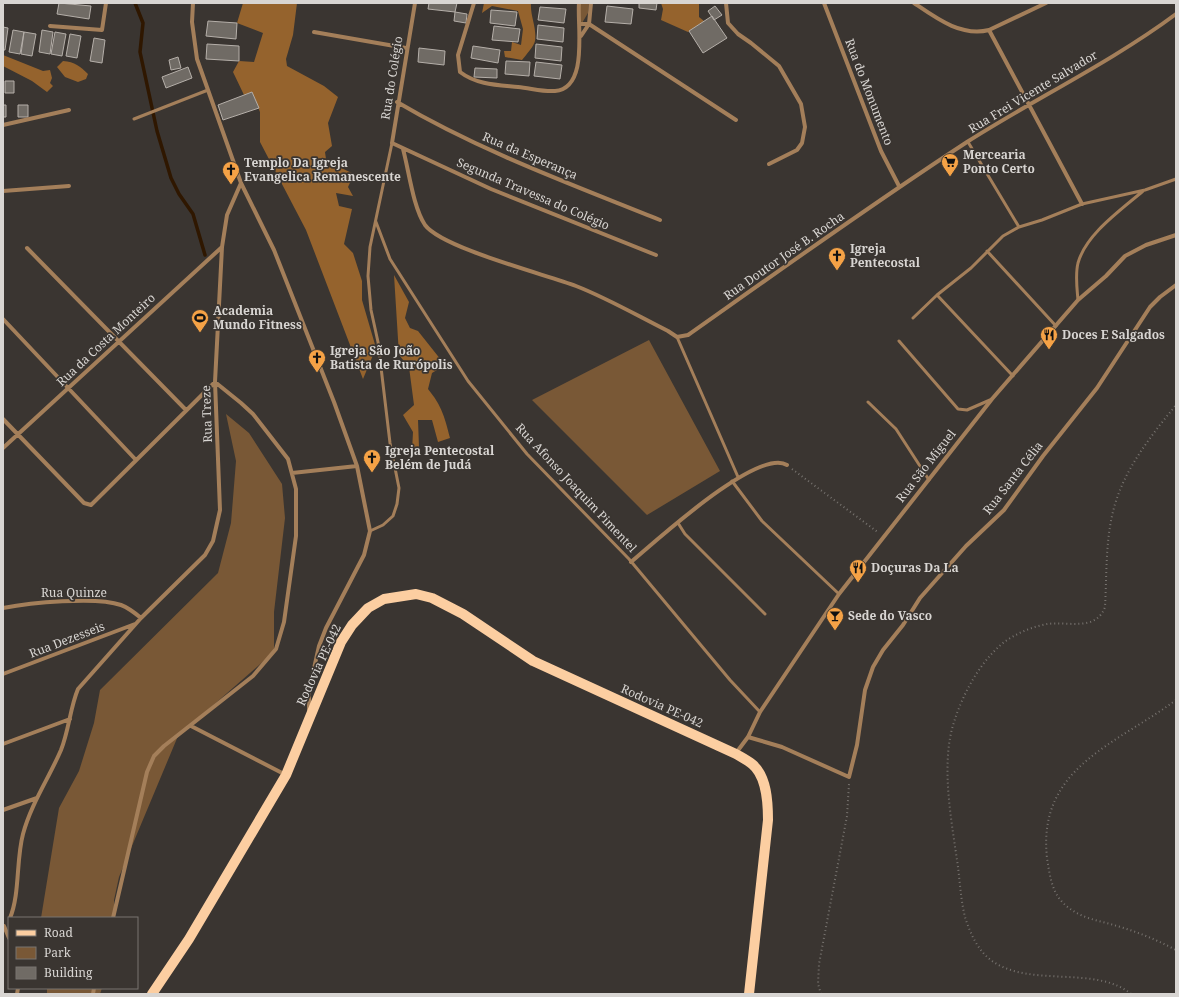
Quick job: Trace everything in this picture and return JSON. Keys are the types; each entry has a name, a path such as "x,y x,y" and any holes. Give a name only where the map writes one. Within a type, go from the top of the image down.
{"main road":[{"name":"Rodovia PE-042","path":"153,993 189,939 286,775 336,653 352,625 368,608 384,599 416,594 432,598 463,614 533,660 736,754 753,765 763,780 768,802 768,820 749,994"}],"street":[{"path":"50,26 102,30 106,3"},
{"path":"193,3 192,22 195,50 208,90 241,183 272,244 310,338 357,466 370,531 364,555 326,628 319,646 309,691 309,718"},
{"name":"Rua do Colégio","path":"392,143 397,102 415,3"},
{"path":"474,3 458,55 460,72 467,77 478,81 554,91 563,89 569,85 574,78 581,36 579,24 579,3"},
{"path":"581,36 589,24 591,3"},
{"path":"726,3 728,23 738,34 752,43 779,66 801,104 805,127 802,143 796,150 769,164"},
{"name":"Rua do Monumento","path":"824,3 881,151 899,186"},
{"path":"914,3 961,30 980,32 989,30 1046,3"},
{"name":"Rua Frei Vicente Salvador","path":"899,186 1028,105 1146,36 1176,14"},
{"path":"579,24 589,24 736,120"},
{"path":"989,30 1082,204"},
{"path":"314,32 406,48"},
{"name":"Rua da Esperança","path":"397,102 433,123 480,146 660,220"},
{"path":"3,125 69,110"},
{"path":"392,143 403,149 420,214 425,224 432,232 441,238 470,250 577,286 668,331 677,337"},
{"name":"Segunda Travessa do Colégio","path":"403,149 491,189 656,255"},
{"name":"Rua Treze","path":"10,917 15,902 17,867 24,833 37,798 61,750 78,689 141,618 205,555 213,541 220,510 215,382 222,247 227,214 241,183"},
{"path":"3,191 69,186"},
{"name":"Rua Doutor José B. Rocha","path":"677,337 688,335 899,186"},
{"name":"Rua São Miguel","path":"736,754 748,737 760,712 839,594 992,399 1078,300 1106,276 1125,256 1146,245 1176,235"},
{"name":"Rua da Costa Monteiro","path":"3,448 222,247"},
{"path":"27,248 186,410"},
{"name":"Rua Santa Célia","path":"849,777 857,745 865,690 873,667 883,650 903,626 920,598 966,546 1004,510 1043,456 1097,388 1150,308 1160,297 1176,285"},
{"path":"3,319 136,460"},
{"path":"3,419 84,503 88,505 215,382 241,403 267,431 288,459 296,489 296,536 284,622 276,649 253,676 164,746 154,756 147,772 113,917"},
{"path":"631,562 678,523 738,477 775,462 787,465"},
{"path":"292,473 357,466"},
{"name":"Rua Quinze","path":"3,608 42,603 109,602 129,609 141,618"},
{"name":"Rua Dezesseis","path":"3,674 137,624"},
{"path":"3,744 70,719"},
{"path":"191,726 286,775"},
{"path":"748,737 782,748 849,777"},
{"path":"3,810 37,798"}],"lane":[{"path":"134,119 208,90"},
{"path":"968,142 1018,227"},
{"path":"370,531 383,525 393,516 397,504 399,488 390,443 378,342 369,293 370,247 392,143"},
{"path":"913,318 937,295 971,268 1003,236 1018,227 1042,220 1082,204 1144,190 1176,179"},
{"path":"1078,300 1076,275 1078,263 1083,252 1098,230 1144,190"},
{"name":"Rua Afonso Joaquim Pimentel","path":"376,222 390,259 468,381 527,454 631,562 730,680 760,712"},
{"path":"987,251 1056,326"},
{"path":"937,295 1013,376"},
{"path":"677,337 738,477"},
{"path":"899,341 958,409 967,410 992,399"},
{"path":"868,402 896,429 929,480"},
{"path":"732,481 762,521 839,594"},
{"path":"678,523 685,534 765,614"}],"path":[{"path":"1131,994 1113,984 1084,979 1024,974 1008,969 991,960 979,948 965,916 961,889 950,798 948,766 949,741 954,723 973,678 1003,643 1035,626 1048,624 1092,623 1102,614 1105,607 1106,552 1116,501 1136,461 1176,405"},
{"path":"787,465 884,536"},
{"path":"1176,700 1099,750 1079,766 1065,782 1057,797 1048,821 1046,843 1049,872 1053,888 1060,902 1071,910 1084,916 1145,935 1176,950"},
{"path":"821,994 818,984 819,964 847,816 849,777"}],"green space":[{"path":"580,3 589,3 588,13 582,23 579,18"},
{"path":"649,340 720,471 647,515 532,400"},
{"path":"226,414 249,433 282,484 285,518 274,612 274,652 178,736 119,877 114,900 114,917 41,917 59,808 79,771 94,723 100,690 218,573 231,523 236,461"},
{"path":"47,989 102,989 100,994 47,994"}],"shaded area":[{"path":"243,3 297,3 293,35 286,59 287,66 324,86 338,97 328,123 332,146 325,152 327,166 337,166 354,174 348,187 353,196 336,193 339,206 352,209 344,244 353,253 362,281 362,300 376,348 363,379 306,230 260,142 260,112 252,92 244,95 233,72 239,61 254,62 263,33 237,23"},
{"path":"484,3 531,3 535,41 532,48 522,60 505,57 504,51 511,51 512,42 521,45 523,29 518,11 492,6 482,13"},
{"path":"661,3 699,3 699,17 704,21 688,32 661,20 663,9"},
{"path":"3,55 43,71 50,70 52,78 50,83 53,86 47,92 32,81 3,66"},
{"path":"63,61 74,63 80,67 88,74 86,79 78,82 65,77 57,67"},
{"path":"394,275 409,302 405,318 410,328 418,331 445,365 432,373 428,389 437,401 442,412 450,438 438,442 432,420 418,420 419,447 412,451 413,432 403,415 414,405 409,367 399,355"}],"building":[{"path":"59,3 91,6 89,19 57,14"},
{"path":"429,3 457,3 455,12 428,9"},
{"path":"639,3 657,3 656,10 639,8"},
{"path":"607,6 633,9 631,24 605,22"},
{"path":"715,6 722,15 714,20 708,11"},
{"path":"540,7 566,9 564,23 538,20"},
{"path":"491,10 517,12 515,26 490,23"},
{"path":"455,12 467,14 466,23 454,21"},
{"path":"712,16 727,38 703,53 689,31"},
{"path":"208,21 237,23 236,39 206,36"},
{"path":"538,25 564,28 563,42 537,39"},
{"path":"494,26 520,29 518,42 492,40"},
{"path":"3,27 8,28 5,50 3,50"},
{"path":"13,30 24,32 20,54 9,52"},
{"path":"42,30 53,32 50,54 39,52"},
{"path":"24,32 36,34 32,56 21,54"},
{"path":"55,32 66,34 62,56 51,54"},
{"path":"70,34 81,36 77,58 66,56"},
{"path":"94,38 105,40 102,63 90,61"},
{"path":"207,44 239,46 239,61 206,59"},
{"path":"536,44 562,47 561,61 535,58"},
{"path":"473,46 500,50 498,63 471,58"},
{"path":"419,48 445,51 444,65 418,62"},
{"path":"178,57 181,68 171,70 169,60"},
{"path":"506,61 530,62 529,76 505,74"},
{"path":"536,62 562,65 560,79 534,76"},
{"path":"188,67 192,78 166,88 162,77"},
{"path":"475,68 497,69 497,78 474,77"},
{"path":"5,81 14,81 14,93 5,93"},
{"path":"252,92 259,108 223,120 218,105"},
{"path":"3,105 6,105 6,117 3,117"},
{"path":"18,105 28,105 28,117 18,117"}],"waterway":[{"path":"135,3 143,23 140,52 157,131 171,178 179,194 193,214 205,255"}],"place":[{"name":"Mercearia Ponto Certo","path":"950,177"},
{"name":"Templo Da Igreja Evangelica Remanescente","path":"231,185"},
{"name":"Igreja Pentecostal","path":"837,271"},
{"name":"Academia Mundo Fitness","path":"200,333"},
{"name":"Doces E Salgados","path":"1049,350"},
{"name":"Igreja São João Batista de Rurópolis","path":"317,373"},
{"name":"Igreja Pentecostal Belém de Judá","path":"372,473"},
{"name":"Doçuras Da La","path":"858,583"},
{"name":"Sede do Vasco","path":"835,631"}]}
